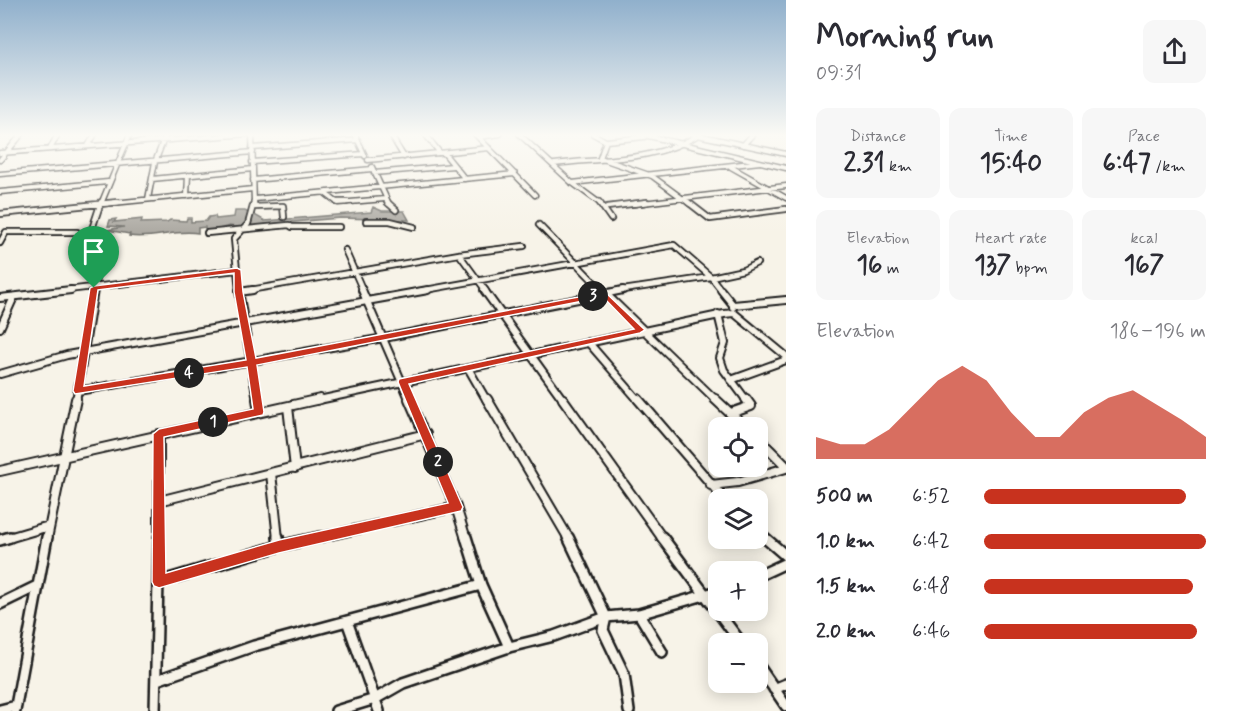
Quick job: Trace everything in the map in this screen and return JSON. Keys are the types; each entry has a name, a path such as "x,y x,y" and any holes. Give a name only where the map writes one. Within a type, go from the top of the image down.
{"street":[{"path":"0,174 87,167"},
{"path":"93,226 114,167"},
{"path":"148,199 154,167"},
{"path":"372,167 385,199 396,210"},
{"path":"253,180 434,167"},
{"path":"454,167 465,179"},
{"path":"508,167 535,195"},
{"path":"557,167 572,183 607,207 611,219"},
{"path":"627,167 652,176 710,219 786,208"},
{"path":"572,183 729,167"},
{"path":"731,167 786,198"},
{"path":"152,178 252,169 255,199 250,219 234,239 239,292 259,412"},
{"path":"255,199 515,174"},
{"path":"187,196 188,175"},
{"path":"0,192 108,182"},
{"path":"607,207 786,186"},
{"path":"0,214 253,189"},
{"path":"326,194 338,203 385,199"},
{"path":"253,207 283,206 284,217"},
{"path":"366,221 390,221 414,227"},
{"path":"207,233 289,225 292,227 339,227"},
{"path":"539,225 640,330 735,417"},
{"path":"0,243 6,232 77,232"},
{"path":"0,710 15,708 37,586 78,391 101,244 99,236"},
{"path":"0,374 84,351 674,245 711,276 733,305 734,313 786,358 731,380"},
{"path":"239,292 459,254 524,246"},
{"path":"345,250 426,434 456,507 481,585 509,647"},
{"path":"459,254 704,596 733,633"},
{"path":"78,391 384,339 646,285 743,270 757,263"},
{"path":"0,298 237,270"},
{"path":"0,328 14,297"},
{"path":"733,305 786,300"},
{"path":"0,471 259,412 640,330 717,314 734,313"},
{"path":"717,314 725,343 720,358 731,380 751,406 731,413"},
{"path":"588,342 715,489"},
{"path":"468,368 570,540 606,617 603,630 624,674 629,711"},
{"path":"288,407 295,468"},
{"path":"156,711 159,434"},
{"path":"159,501 426,434"},
{"path":"711,485 738,482 786,467 768,448"},
{"path":"271,473 279,546"},
{"path":"159,582 279,546 456,507"},
{"path":"0,540 49,526"},
{"path":"768,541 786,556"},
{"path":"768,571 786,563"},
{"path":"157,680 254,646 481,585"},
{"path":"0,604 37,586"},
{"path":"336,711 375,699 403,683 509,647 554,636 606,617 639,614 708,595"},
{"path":"639,614 662,652"},
{"path":"348,621 379,711"},
{"path":"768,680 786,706"},
{"path":"774,689 786,684"}],"shaded area":[{"path":"373,207 382,211 404,211 409,220 340,218 247,226 253,214 265,221 371,212"},
{"path":"235,211 245,211 250,214 243,228 229,226 205,233 205,227 198,228 198,233 181,232 138,237 107,230 124,227 108,226 110,220 116,219 114,222 142,219 141,223 186,221 187,218 191,218 191,222 206,221 209,217 215,216 216,219 234,217"}],"route":[{"path":"94,288 78,391 251,363 384,339 605,294 640,330 403,382 456,507 279,546 159,582 159,434 259,412 251,363 239,292 237,270 94,288"}]}
